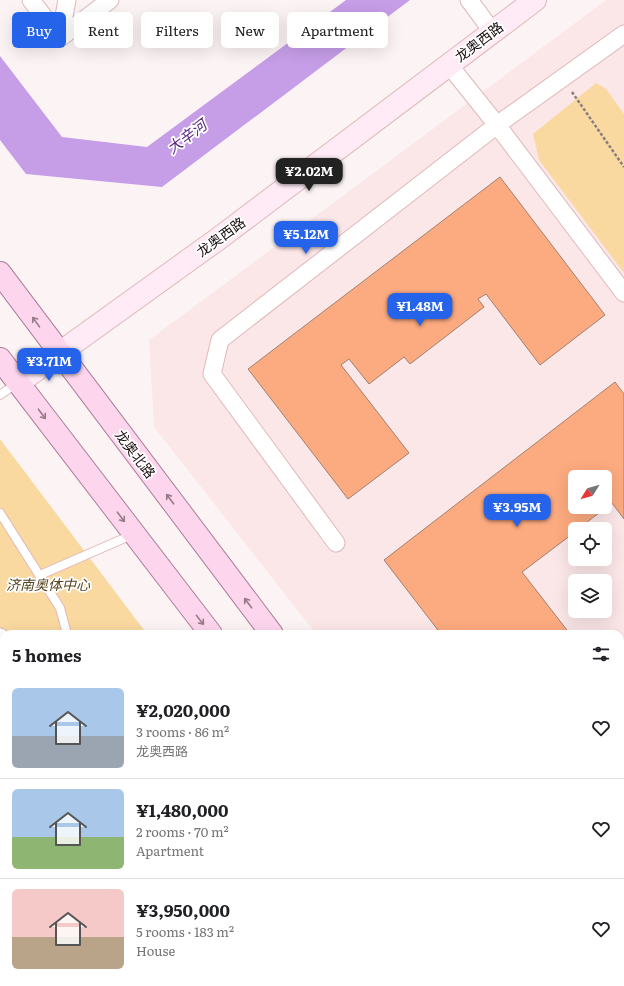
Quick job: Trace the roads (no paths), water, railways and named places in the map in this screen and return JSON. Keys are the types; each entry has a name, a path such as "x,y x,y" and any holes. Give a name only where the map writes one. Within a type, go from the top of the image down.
{"main road":[{"name":"龙奥北路","path":"0,273 269,630"},
{"path":"0,359 207,630"}],"street":[{"path":"31,0 40,12"},
{"path":"64,12 66,0"},
{"path":"66,33 110,0"},
{"path":"469,0 492,31"},
{"name":"龙奥西路","path":"18,383 218,239 492,31 536,0"},
{"path":"336,543 212,374 220,340 497,125 624,34"},
{"path":"449,65 497,125 624,293"}],"lane":[{"path":"0,395 18,383"},
{"path":"0,513 60,608 66,630"},
{"path":"40,575 134,534"}],"water":[{"path":"346,0 410,0 388,17 388,12 330,12"},
{"name":"大辛河","path":"287,44 287,48 346,48 162,187 26,174 0,140 0,56 62,137 147,147"}],"park label":[{"name":"济南奥体中心","path":"48,585"}]}
